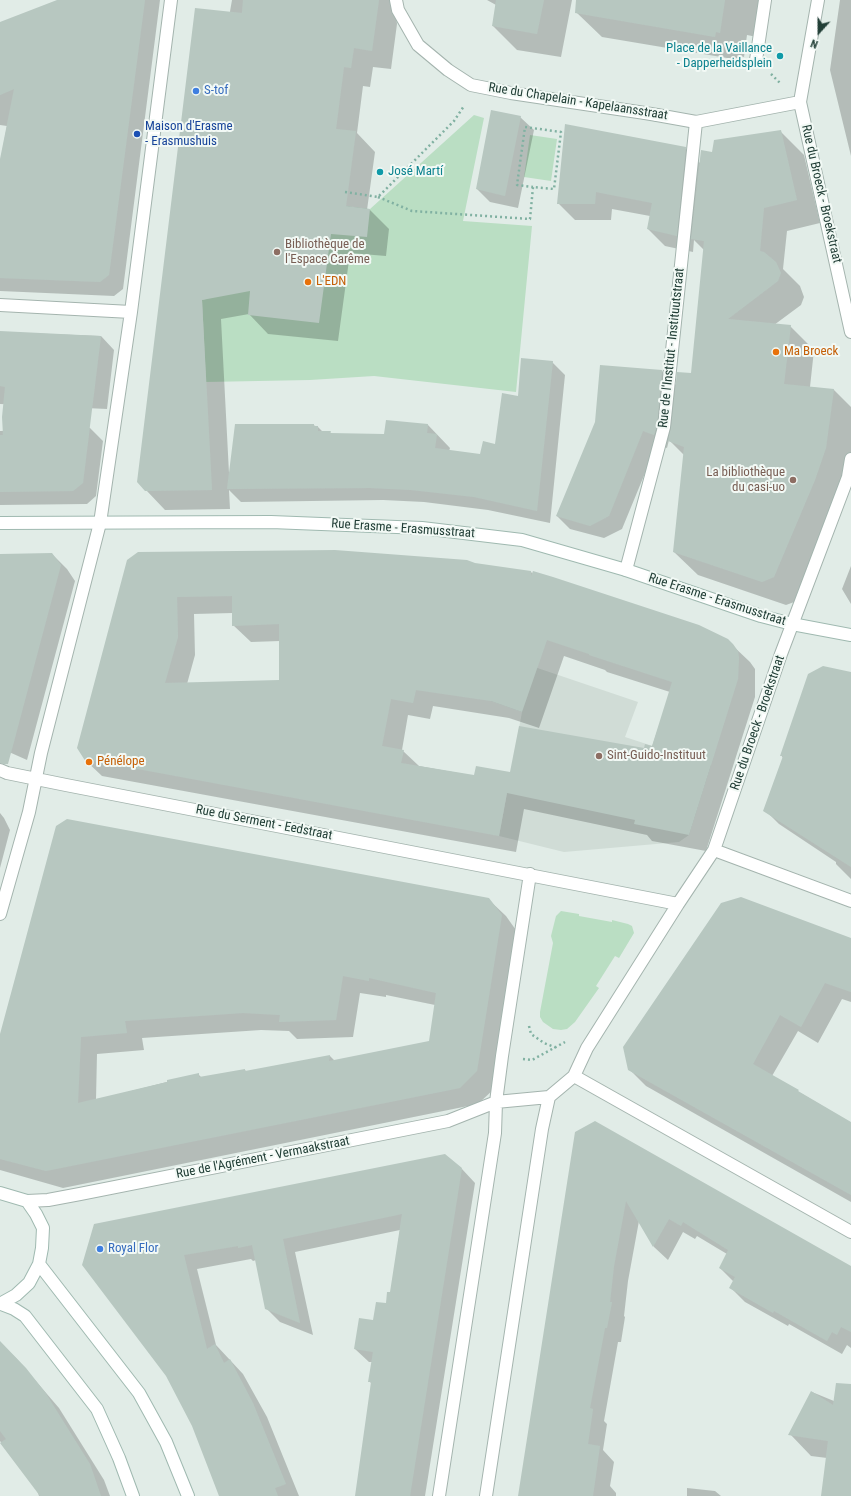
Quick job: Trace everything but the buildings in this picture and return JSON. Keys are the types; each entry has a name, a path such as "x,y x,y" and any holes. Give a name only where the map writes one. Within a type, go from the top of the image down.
{"street":[{"path":"0,914 28,812 41,753 100,523 131,312 171,0"},
{"name":"Rue du Chapelain - Kapelaansstraat","path":"396,0 398,10 418,45 448,70 471,85 511,93 696,122 800,102"},
{"path":"756,60 765,0"},
{"path":"800,102 818,0"},
{"name":"Rue du Broeck - Broekstraat","path":"800,102 849,313 851,332"},
{"name":"Rue de l'Institut - Instituutstraat","path":"626,570 664,427 696,122"},
{"path":"0,305 131,312"},
{"name":"Rue du Broeck - Broekstraat","path":"574,1076 588,1048 678,904 714,850 792,624 848,477 851,459"},
{"name":"Rue Erasme - Erasmusstraat","path":"0,523 271,522 422,528 522,540 626,570 761,616 792,624 851,635"},
{"name":"Rue du Serment - Eedstraat","path":"0,770 7,773 36,779 678,904"},
{"path":"714,850 851,901"},
{"path":"439,1496 495,1133 496,1102 530,874"},
{"path":"486,1496 542,1129 549,1097 574,1076 851,1232"},
{"name":"Rue de l'Agrément - Vermaakstraat","path":"0,1193 27,1201 48,1200 448,1122 496,1102 549,1097"},
{"path":"0,1304 16,1295 29,1283 40,1264 43,1228 27,1201"},
{"path":"40,1264 139,1393 166,1442 188,1496"},
{"path":"0,1304 14,1309 25,1316 97,1409 119,1458 133,1496"}],"path":[{"path":"756,60 800,102"},
{"path":"378,197 454,121 466,104 471,85"},
{"path":"524,127 561,132 554,189 533,187 517,185 524,127"},
{"path":"345,192 378,197 412,211 530,219 533,187"},
{"path":"527,1019 531,1034 544,1043 557,1048"},
{"path":"520,1058 532,1060 557,1048 567,1041"}],"shaded area":[{"name":"Sint-Guido-Instituut","path":"505,657 638,702 625,737 711,765 689,835 679,842 564,852 499,836 522,712 491,701"}],"green space":[{"path":"474,115 484,118 463,221 532,226 516,392 374,376 310,380 206,382 202,300 206,299 211,270 344,206 370,209"},
{"path":"530,135 557,139 551,181 524,177"},
{"path":"561,911 579,914 579,916 612,922 612,920 628,924 632,926 634,933 619,958 615,956 596,986 599,988 575,1022 567,1029 561,1030 553,1029 543,1022 540,1017 540,1012 553,943 551,936 556,916"}],"place":[{"name":"Place de la Vaillance - Dapperheidsplein","path":"780,56"},
{"name":"S-tof","path":"196,91"},
{"name":"Maison d'Erasme - Erasmushuis","path":"137,134"},
{"name":"José Martí","path":"380,172"},
{"name":"Bibliothèque de l'Espace Carême","path":"277,252"},
{"name":"L'EDN","path":"308,282"},
{"name":"Ma Broeck","path":"776,352"},
{"name":"La bibliothèque du casi-uo","path":"793,480"},
{"name":"Sint-Guido-Instituut","path":"599,756"},
{"name":"Pénélope","path":"89,762"},
{"name":"Royal Flor","path":"100,1249"}]}
